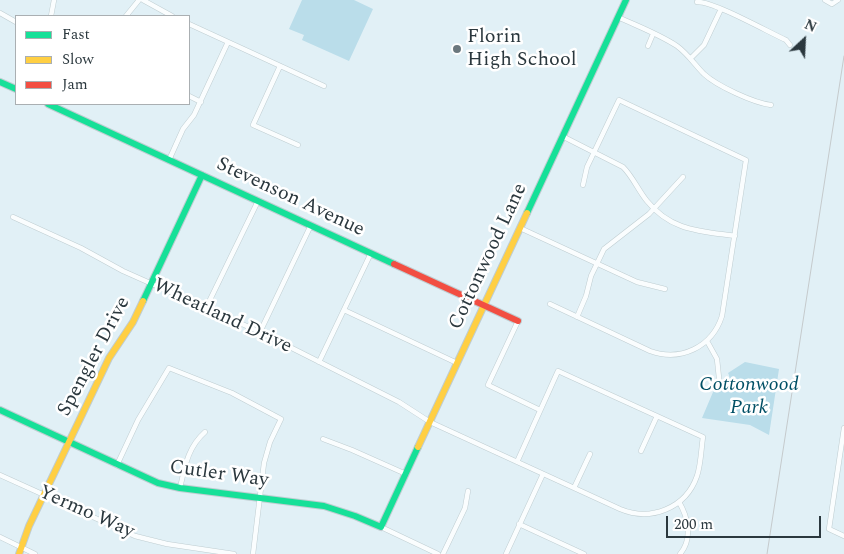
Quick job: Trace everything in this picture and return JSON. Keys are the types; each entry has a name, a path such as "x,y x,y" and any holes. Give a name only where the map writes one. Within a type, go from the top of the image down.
{"street":[{"path":"51,15 54,0"},
{"path":"127,15 141,0 170,15"},
{"name":"Cottonwood Lane","path":"381,527 626,0"},
{"path":"825,0 832,4 838,0"},
{"path":"697,2 704,2 721,9 786,40 790,45"},
{"path":"691,58 704,45 721,9"},
{"path":"0,13 15,21"},
{"path":"618,17 675,45 691,58 702,72 716,82 757,102 771,105"},
{"path":"190,24 324,86"},
{"path":"648,46 653,34"},
{"path":"169,160 180,134 201,102 228,42"},
{"path":"280,66 253,125 298,145"},
{"path":"0,82 15,89"},
{"path":"190,96 201,102"},
{"path":"550,304 661,354 677,355 688,352 707,341 716,331 722,316 746,160 619,100 585,173 583,185"},
{"name":"Stevenson Avenue","path":"50,105 518,322"},
{"path":"562,136 618,163 627,170 644,197 654,209 669,221 681,227 735,236"},
{"name":"Spengler Drive","path":"20,551 29,526 112,352 132,322 202,175"},
{"path":"577,317 586,296 596,263 608,244 654,209 683,177"},
{"path":"206,308 258,201"},
{"name":"Wheatland Drive","path":"12,216 81,248 108,264 260,332 399,402 430,422 620,509 637,514 649,514 660,512 679,502"},
{"path":"260,332 311,226"},
{"path":"520,228 642,284 665,289"},
{"path":"319,362 371,253"},
{"path":"344,310 457,363"},
{"path":"518,322 488,386 540,410"},
{"path":"707,341 717,359 719,378"},
{"path":"117,465 138,420 169,368 232,393 281,419 266,452 252,554"},
{"path":"517,462 558,371 703,437 696,478 691,489 679,502 686,518 688,530 686,545 680,554"},
{"name":"Cutler Way","path":"0,410 158,483 180,488 324,506 381,527 438,554"},
{"path":"641,451 657,416"},
{"path":"844,428 829,529 844,536"},
{"path":"180,488 190,452 196,441 205,432"},
{"path":"323,440 352,450 406,474"},
{"path":"574,488 590,454"},
{"path":"838,466 844,469"},
{"path":"506,554 542,474"},
{"name":"Yermo Way","path":"0,475 120,530 143,538 167,544 234,554"},
{"path":"443,554 465,508 468,491"},
{"path":"519,524 574,552 584,554"},
{"path":"0,537 20,551 36,554"}],"green space":[{"path":"302,0 354,0 373,9 349,61 302,40 304,35 289,29"},
{"name":"Cottonwood Park","path":"745,362 779,369 769,435 750,425 702,418 716,385 724,386 729,380 728,373"}],"railway":[{"path":"767,554 844,56"}],"traffic: fast":[{"path":"527,213 626,0"},
{"path":"0,82 15,89"},
{"path":"50,105 394,264"},
{"path":"143,301 202,175"},
{"path":"0,410 158,483 180,488 324,506 381,527 418,447"}],"traffic: slow":[{"path":"418,447 527,213"},
{"path":"19,554 29,526 109,358 133,322 143,301"}],"traffic: jam":[{"path":"394,264 518,321"}],"place":[{"name":"Florin High School","path":"457,49"}]}
